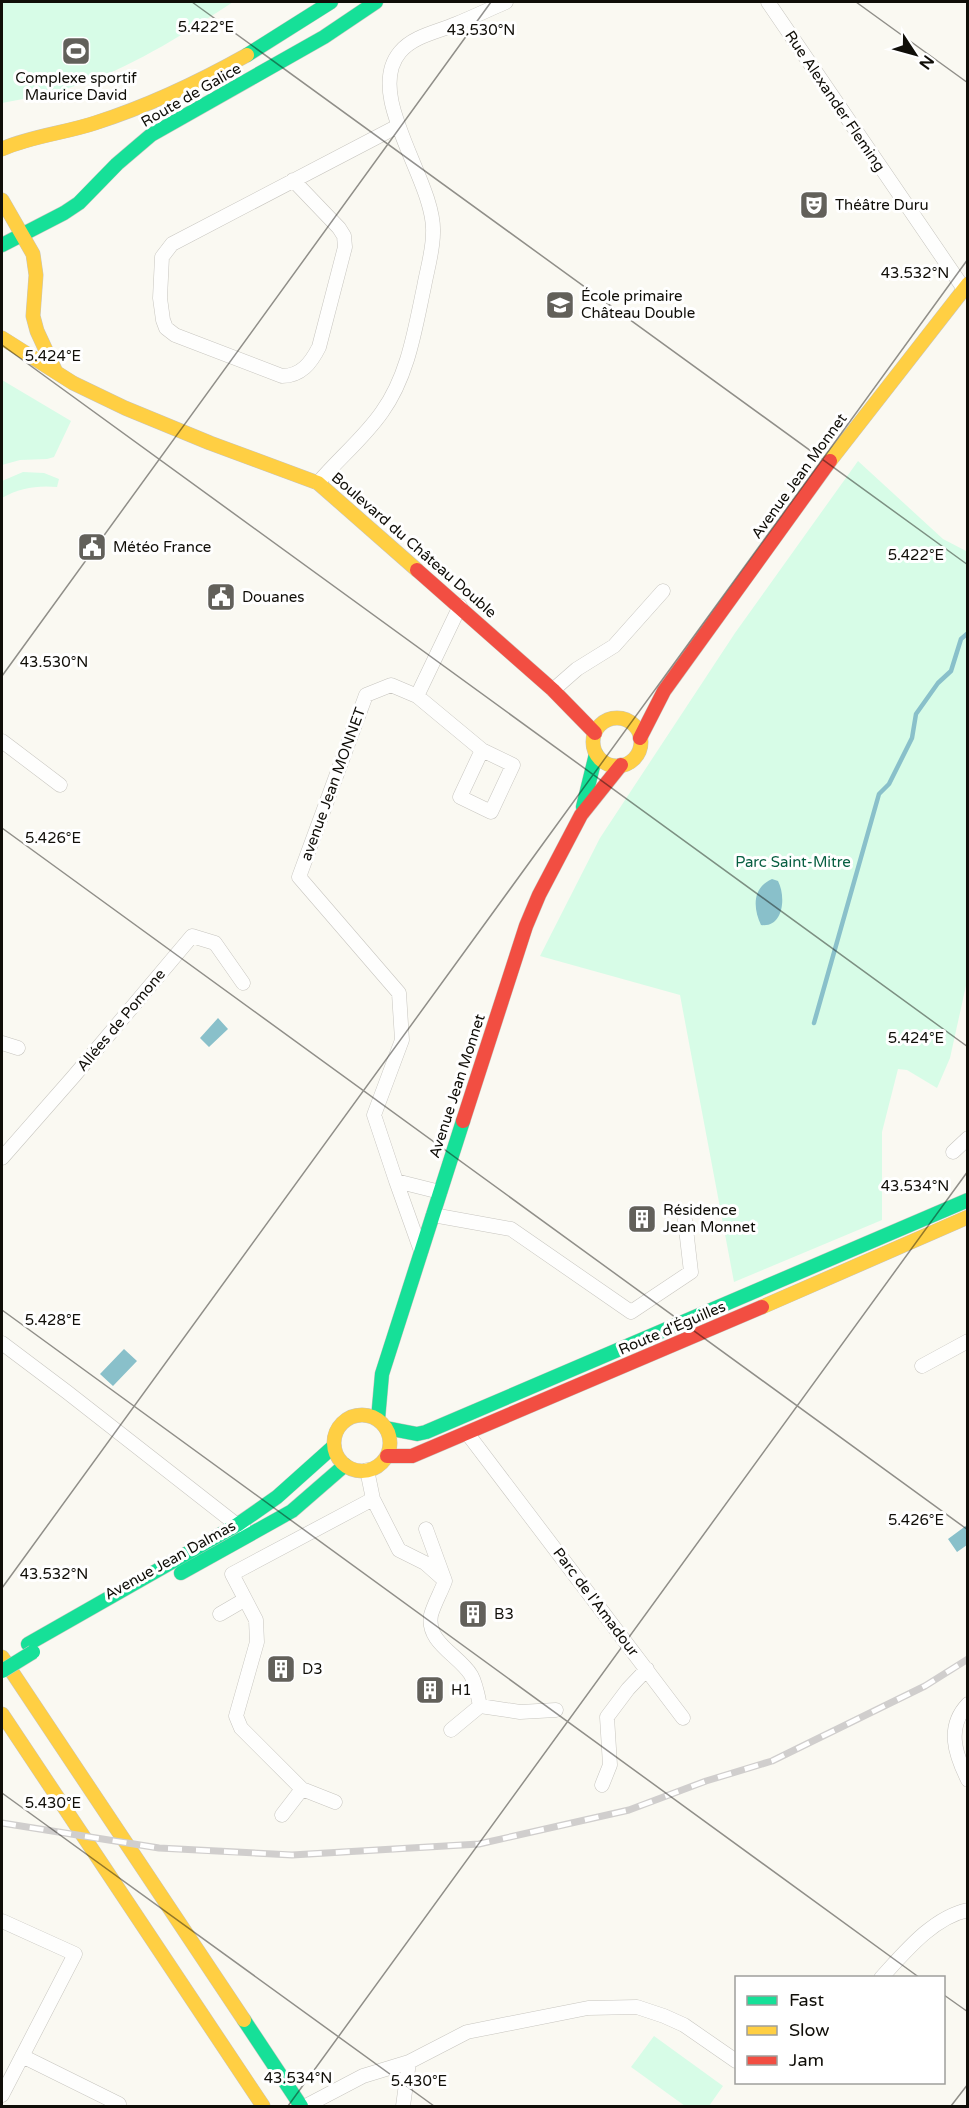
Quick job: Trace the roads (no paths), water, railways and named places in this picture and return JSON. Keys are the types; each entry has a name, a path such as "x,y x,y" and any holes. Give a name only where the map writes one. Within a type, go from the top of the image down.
{"main road":[{"name":"Route de Galice","path":"2,149 16,142 80,128 144,106 225,67 331,2"},
{"name":"Route de Galice","path":"2,245 80,203 117,164 151,135 324,37 376,2"},
{"path":"2,200 33,254 36,267 33,316 37,331 55,370"},
{"name":"Avenue Jean Monnet","path":"640,738 664,691 836,452 966,287"},
{"name":"Boulevard du Château Double","path":"2,338 73,383 125,408 210,443 318,483 460,606 553,690 595,733"},
{"name":"Avenue Jean Monnet","path":"620,718 664,691"},
{"name":"Boulevard du Château Double","path":"567,704 604,722"},
{"path":"620,718 634,725 640,738 638,752 628,763 621,765 607,763 596,754 593,740 595,733 604,722 620,718"},
{"name":"Avenue Jean Monnet","path":"581,815 596,754"},
{"name":"Avenue Jean Monnet","path":"382,1424 382,1374 526,926 539,895 581,815 621,765"},
{"name":"Route d'Éguilles","path":"382,1424 417,1434 426,1432 968,1200"},
{"name":"Route d'Éguilles","path":"387,1456 412,1456 641,1360 968,1217"},
{"name":"Avenue Jean Monnet","path":"352,1416 382,1374"},
{"path":"352,1416 370,1416 382,1424 390,1437 387,1456 375,1468 367,1470 352,1469 345,1465 338,1457 334,1446 336,1434 342,1423 352,1416"},
{"name":"Avenue Jean Dalmas","path":"2,1671 31,1648 237,1525 278,1497 334,1446"},
{"name":"Avenue Jean Dalmas","path":"2,1658 31,1648 292,1511 345,1465"},
{"path":"2,1658 301,2106"},
{"path":"2,1714 263,2106"}],"street":[{"path":"318,483 383,411 393,394 413,336 434,231 428,203 398,126 388,82 389,72 400,52 414,40 506,2"},
{"name":"Rue Alexander Fleming","path":"768,2 966,287"},
{"path":"293,180 339,228 344,236 345,247 319,347 304,368 293,376 282,376 175,335 166,328 162,320 160,298 160,265 165,250 172,244 293,180 398,126"},
{"path":"553,690 577,669 614,646 663,591"},
{"path":"417,696 460,606"},
{"name":"avenue Jean MONNET","path":"421,1251 374,1115 402,1040 399,993 299,877 366,695 391,685 417,696 482,750 513,765 491,812 460,797 482,750"},
{"path":"2,741 60,785"},
{"name":"Allées de Pomone","path":"2,1158 192,936 215,943 243,983"},
{"path":"2,1043 18,1048"},
{"path":"953,1152 968,1138"},
{"path":"396,1181 440,1192"},
{"path":"433,1215 511,1229 632,1312 691,1272 685,1220"},
{"path":"922,1366 968,1341"},
{"path":"2,1343 237,1525 261,1528"},
{"name":"Parc de l'Amadour","path":"467,1433 683,1718"},
{"path":"367,1470 373,1499 399,1550 425,1563 445,1581"},
{"path":"335,1802 302,1789 241,1728 236,1716 257,1642 256,1620 232,1574 373,1499"},
{"path":"426,1529 445,1581 431,1617 435,1638 464,1665 472,1677 480,1706"},
{"path":"220,1614 244,1600"},
{"path":"602,1785 610,1765 608,1717 628,1689 647,1669"},
{"path":"968,1704 961,1710 953,1734 954,1751 968,1780"},
{"path":"451,1730 480,1706 520,1712 556,1710"},
{"path":"282,1815 302,1789"},
{"path":"882,1976 921,1937 942,1920 968,1910"},
{"path":"2,1921 75,1954 2,2096"},
{"path":"306,2106 363,2076 409,2062 467,2032 588,2008 636,2007 664,2016 684,2025 735,2060"},
{"path":"22,2056 119,2104 117,2106"},
{"path":"403,2106 409,2062"}],"water":[{"path":"772,879 778,881 781,887 781,910 779,916 769,925 761,925 756,899 765,883"},
{"path":"218,1018 228,1029 209,1047 200,1038"},
{"path":"124,1349 137,1361 113,1386 100,1374"},
{"path":"967,1525 967,1545 957,1552 948,1539"}],"waterway":[{"path":"814,1023 879,794 889,784 912,738 916,714 938,683 951,671 961,639 968,633"}],"railway":[{"path":"2,1823 159,1848 292,1855 479,1844 629,1810 706,1781 772,1761 925,1686 968,1659"}],"place":[{"name":"Complexe sportif Maurice David","path":"76,51"},
{"name":"Théâtre Duru","path":"814,205"},
{"name":"École primaire Château Double","path":"560,305"},
{"name":"Météo France","path":"92,547"},
{"name":"Douanes","path":"221,597"},
{"name":"Résidence Jean Monnet","path":"642,1219"},
{"name":"B3","path":"473,1614"},
{"name":"D3","path":"281,1669"},
{"name":"H1","path":"430,1690"}],"park label":[{"name":"Parc Saint-Mitre","path":"793,862"}]}
